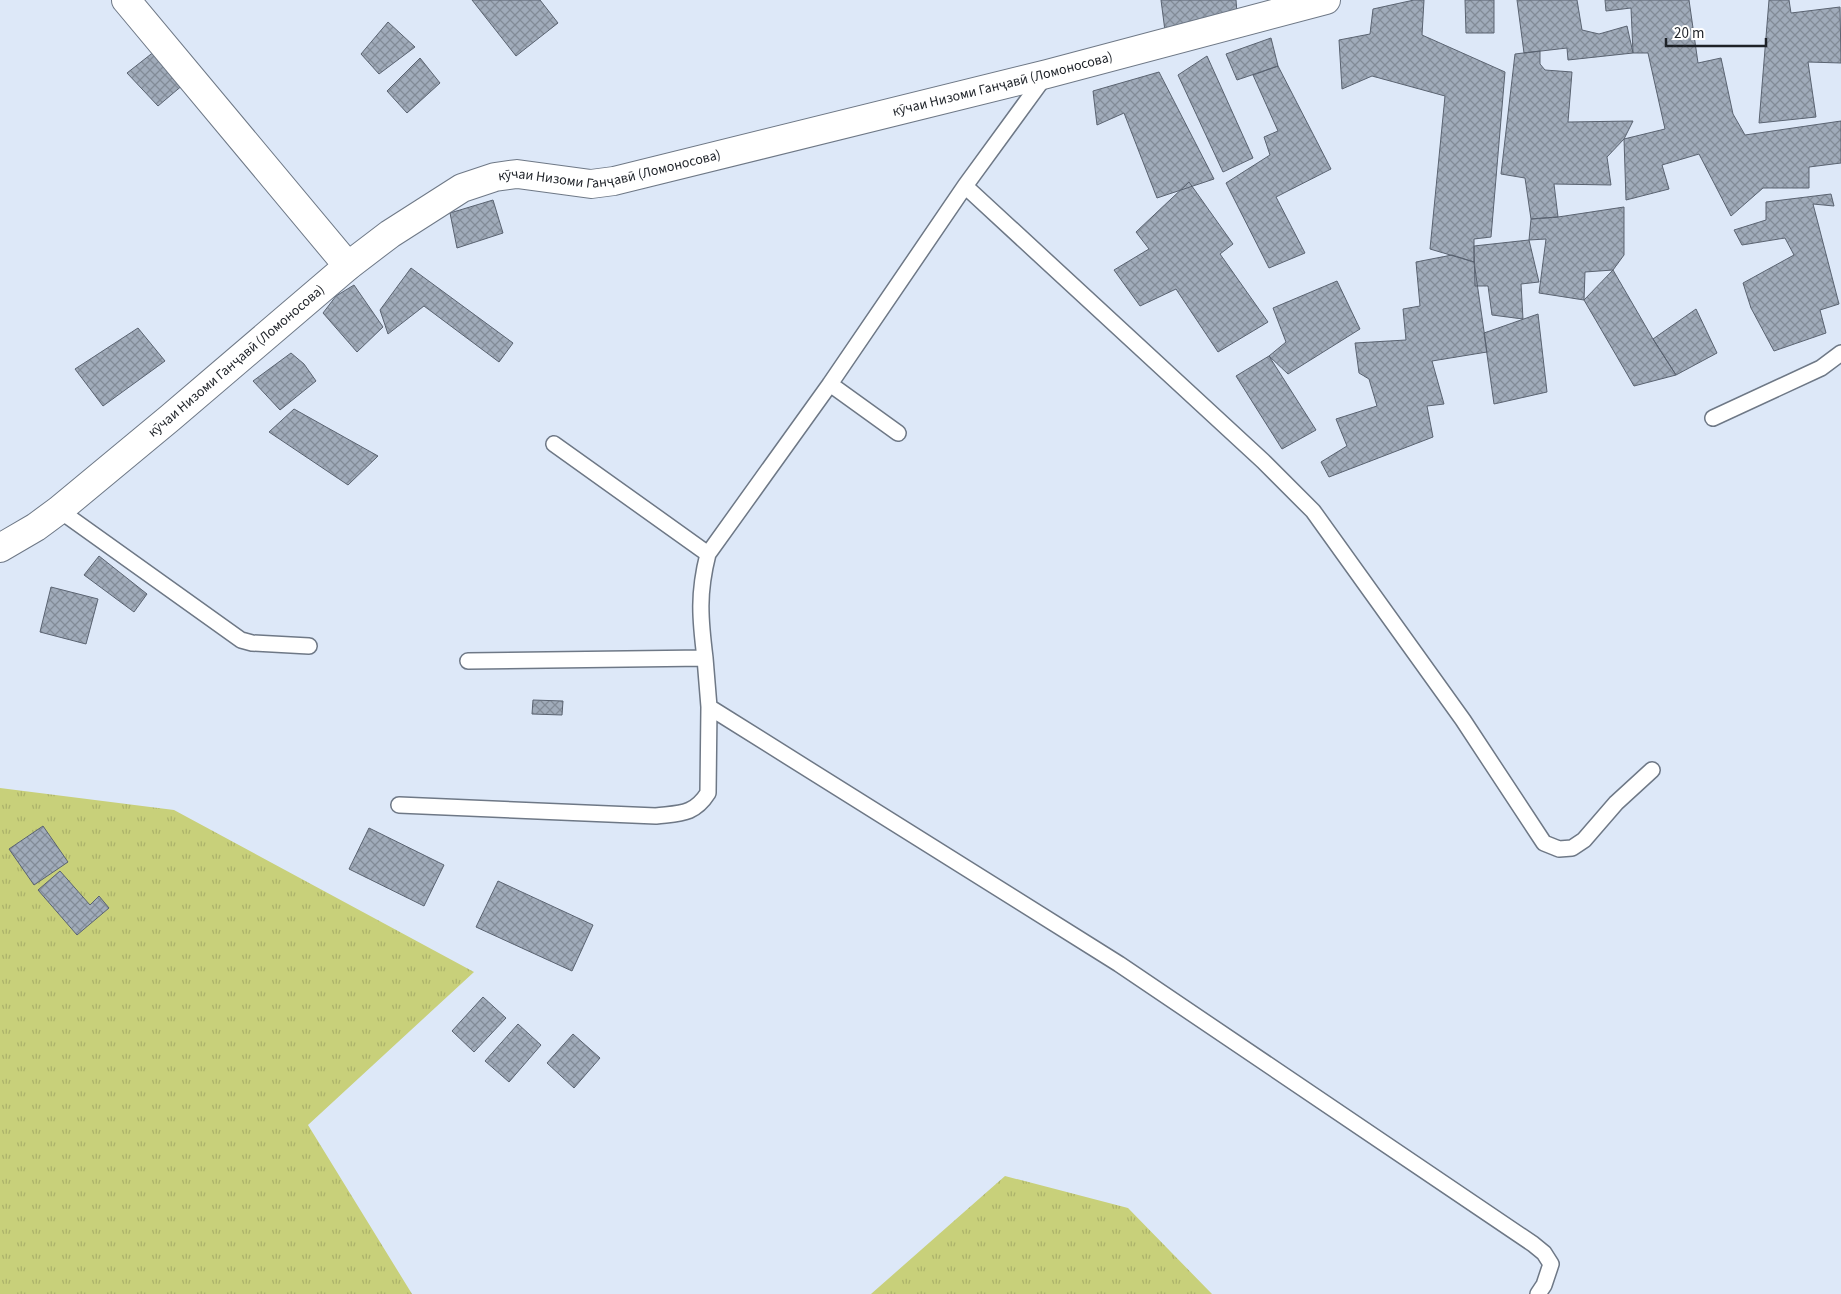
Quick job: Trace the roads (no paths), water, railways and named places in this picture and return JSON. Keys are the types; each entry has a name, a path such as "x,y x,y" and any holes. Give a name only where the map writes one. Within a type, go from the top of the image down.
{"street":[{"path":"126,0 348,266"},
{"name":"кӯчаи Низоми Ганҷавӣ (Ломоносова)","path":"0,548 36,527 59,510 348,266 390,234 462,188 495,177 517,174 545,176 592,184 614,180 1048,74 1326,0"}],"lane":[{"path":"399,805 656,816 691,811 701,804 708,793 709,707 700,601 702,578 708,554 830,384 965,186 1048,74"},
{"path":"965,186 1263,461 1313,511 1463,720 1544,843 1559,849 1572,848 1584,840 1616,803 1652,770"},
{"path":"1713,418 1822,368 1841,353"},
{"path":"830,384 898,433"},
{"path":"554,444 708,554"},
{"path":"59,510 241,640 252,643 309,646"},
{"path":"468,660 704,658"},
{"path":"709,707 1119,964 1533,1244 1544,1253 1551,1264 1544,1285 1538,1294"}]}
